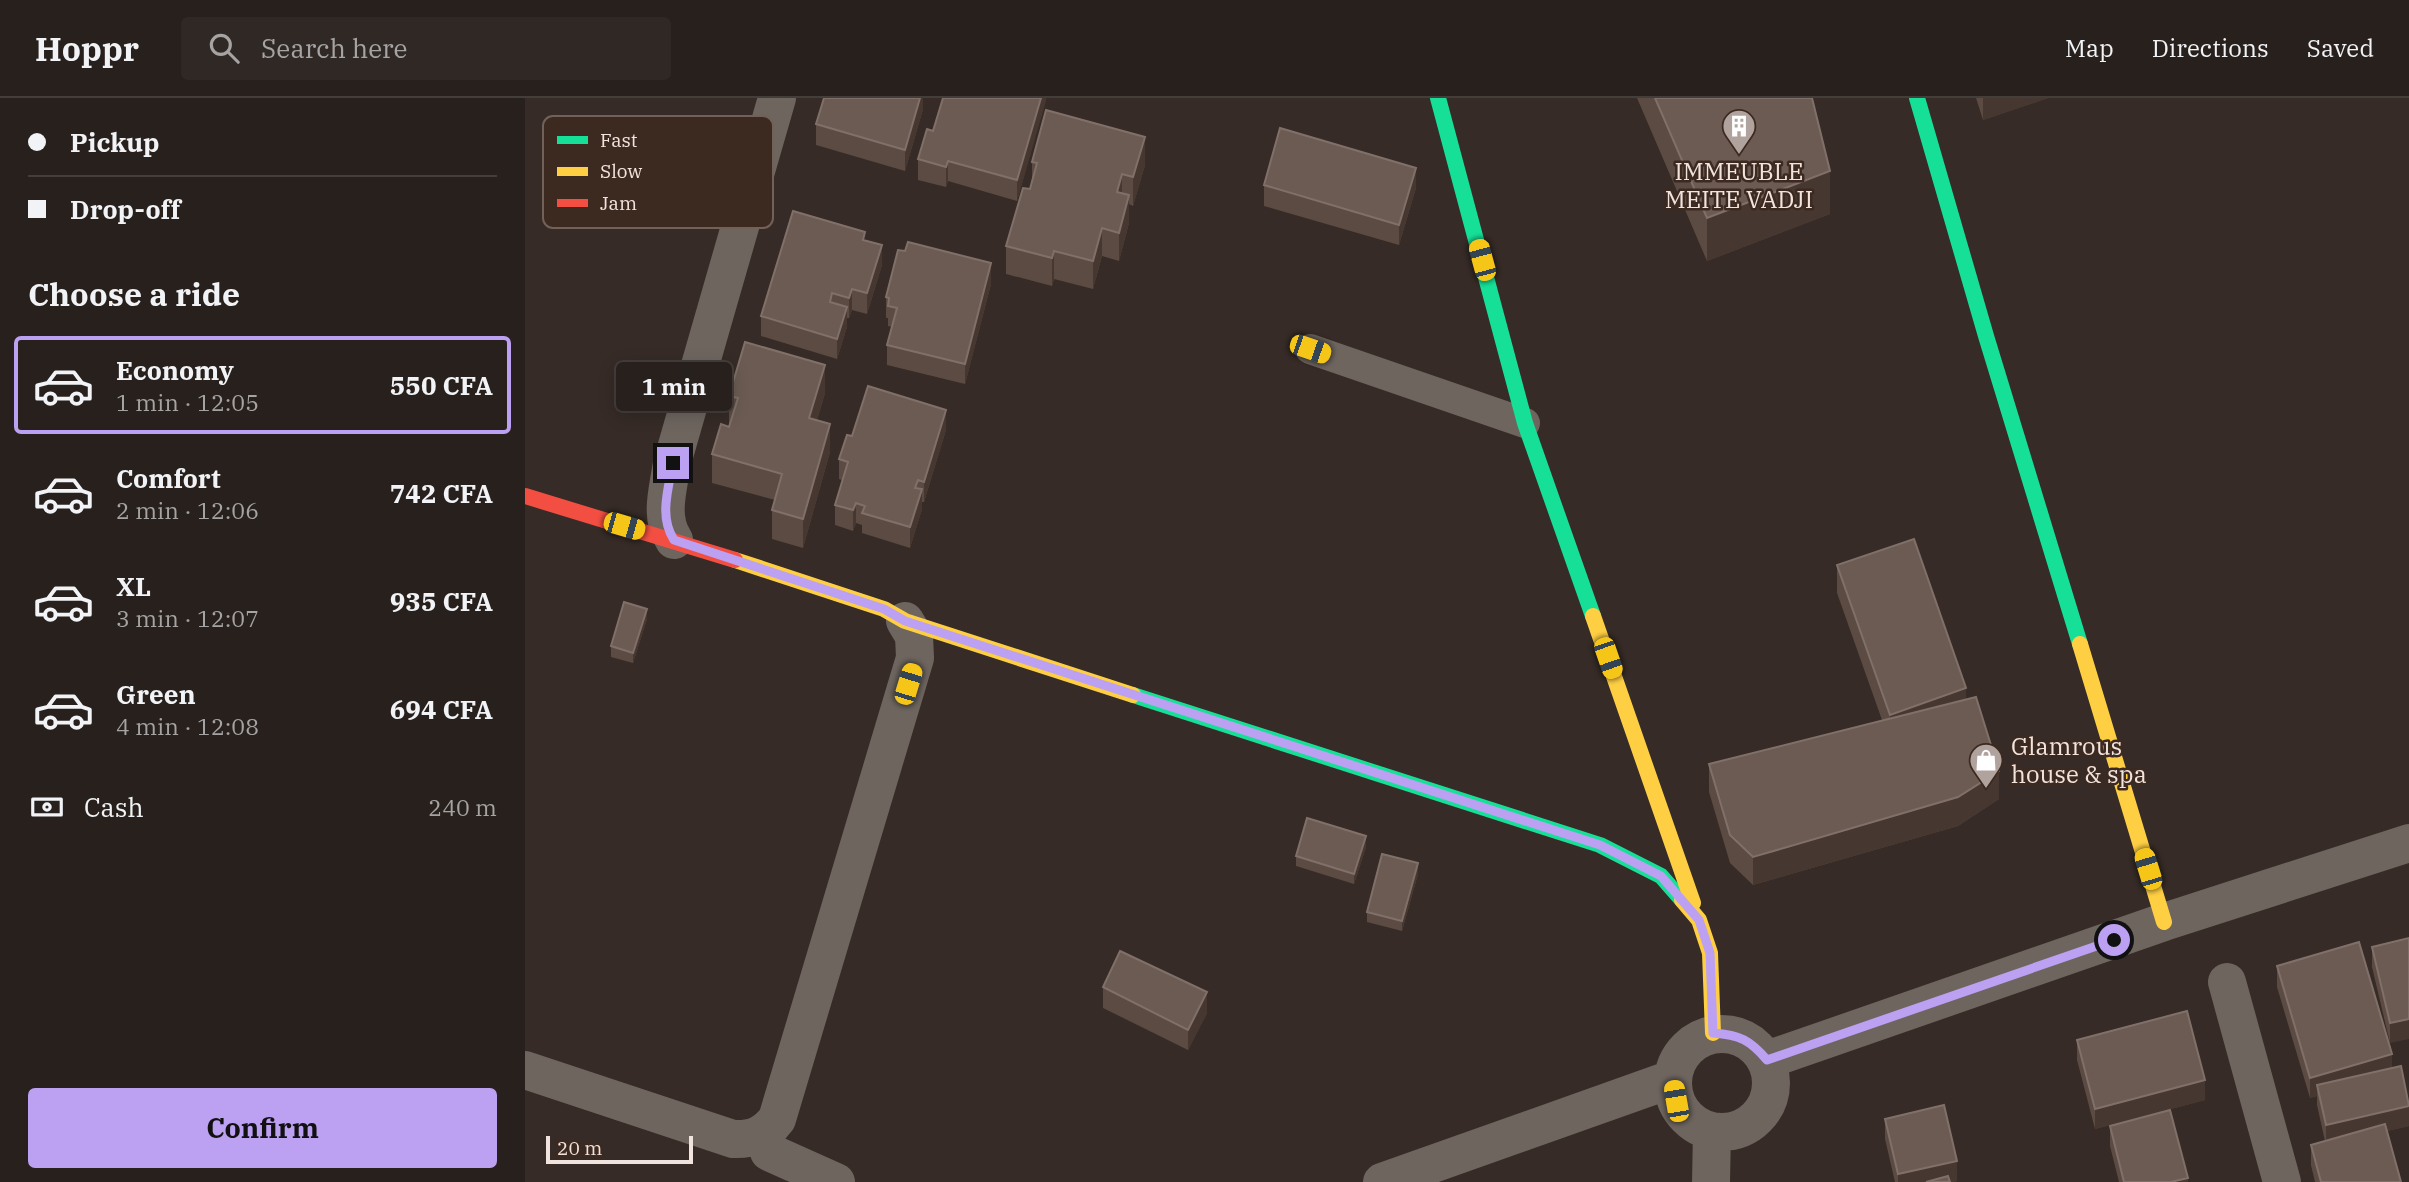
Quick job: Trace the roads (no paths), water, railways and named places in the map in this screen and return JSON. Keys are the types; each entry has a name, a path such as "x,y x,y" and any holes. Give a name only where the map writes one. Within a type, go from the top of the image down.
{"street":[{"path":"772,116 777,98"},
{"path":"1438,98 1525,422 1710,953 1713,1033"},
{"path":"1917,98 1990,349 2164,922"},
{"path":"674,540 664,517 673,463 740,228"},
{"path":"525,496 674,540 884,609 905,621 1600,845 1661,876 1699,920"},
{"path":"769,1155 777,1119 915,658 913,636 905,621"},
{"path":"1767,1060 2164,922 2409,843"},
{"path":"2227,982 2282,1182"},
{"path":"1713,1033 1735,1034 1754,1045 1767,1060 1772,1078 1770,1097 1762,1113 1746,1125 1730,1132 1712,1131 1697,1125 1684,1115 1676,1101 1672,1079 1678,1059 1692,1042 1713,1033"},
{"path":"525,1070 733,1139 755,1137 769,1155 836,1182"},
{"path":"1382,1182 1672,1079"},
{"path":"1711,1182 1712,1131"}],"lane":[{"path":"1310,349 1525,422"}],"place":[{"name":"IMMEUBLE MEITE VADJI","path":"1739,156"},
{"name":"Glamrous house & spa","path":"1986,790"}]}
